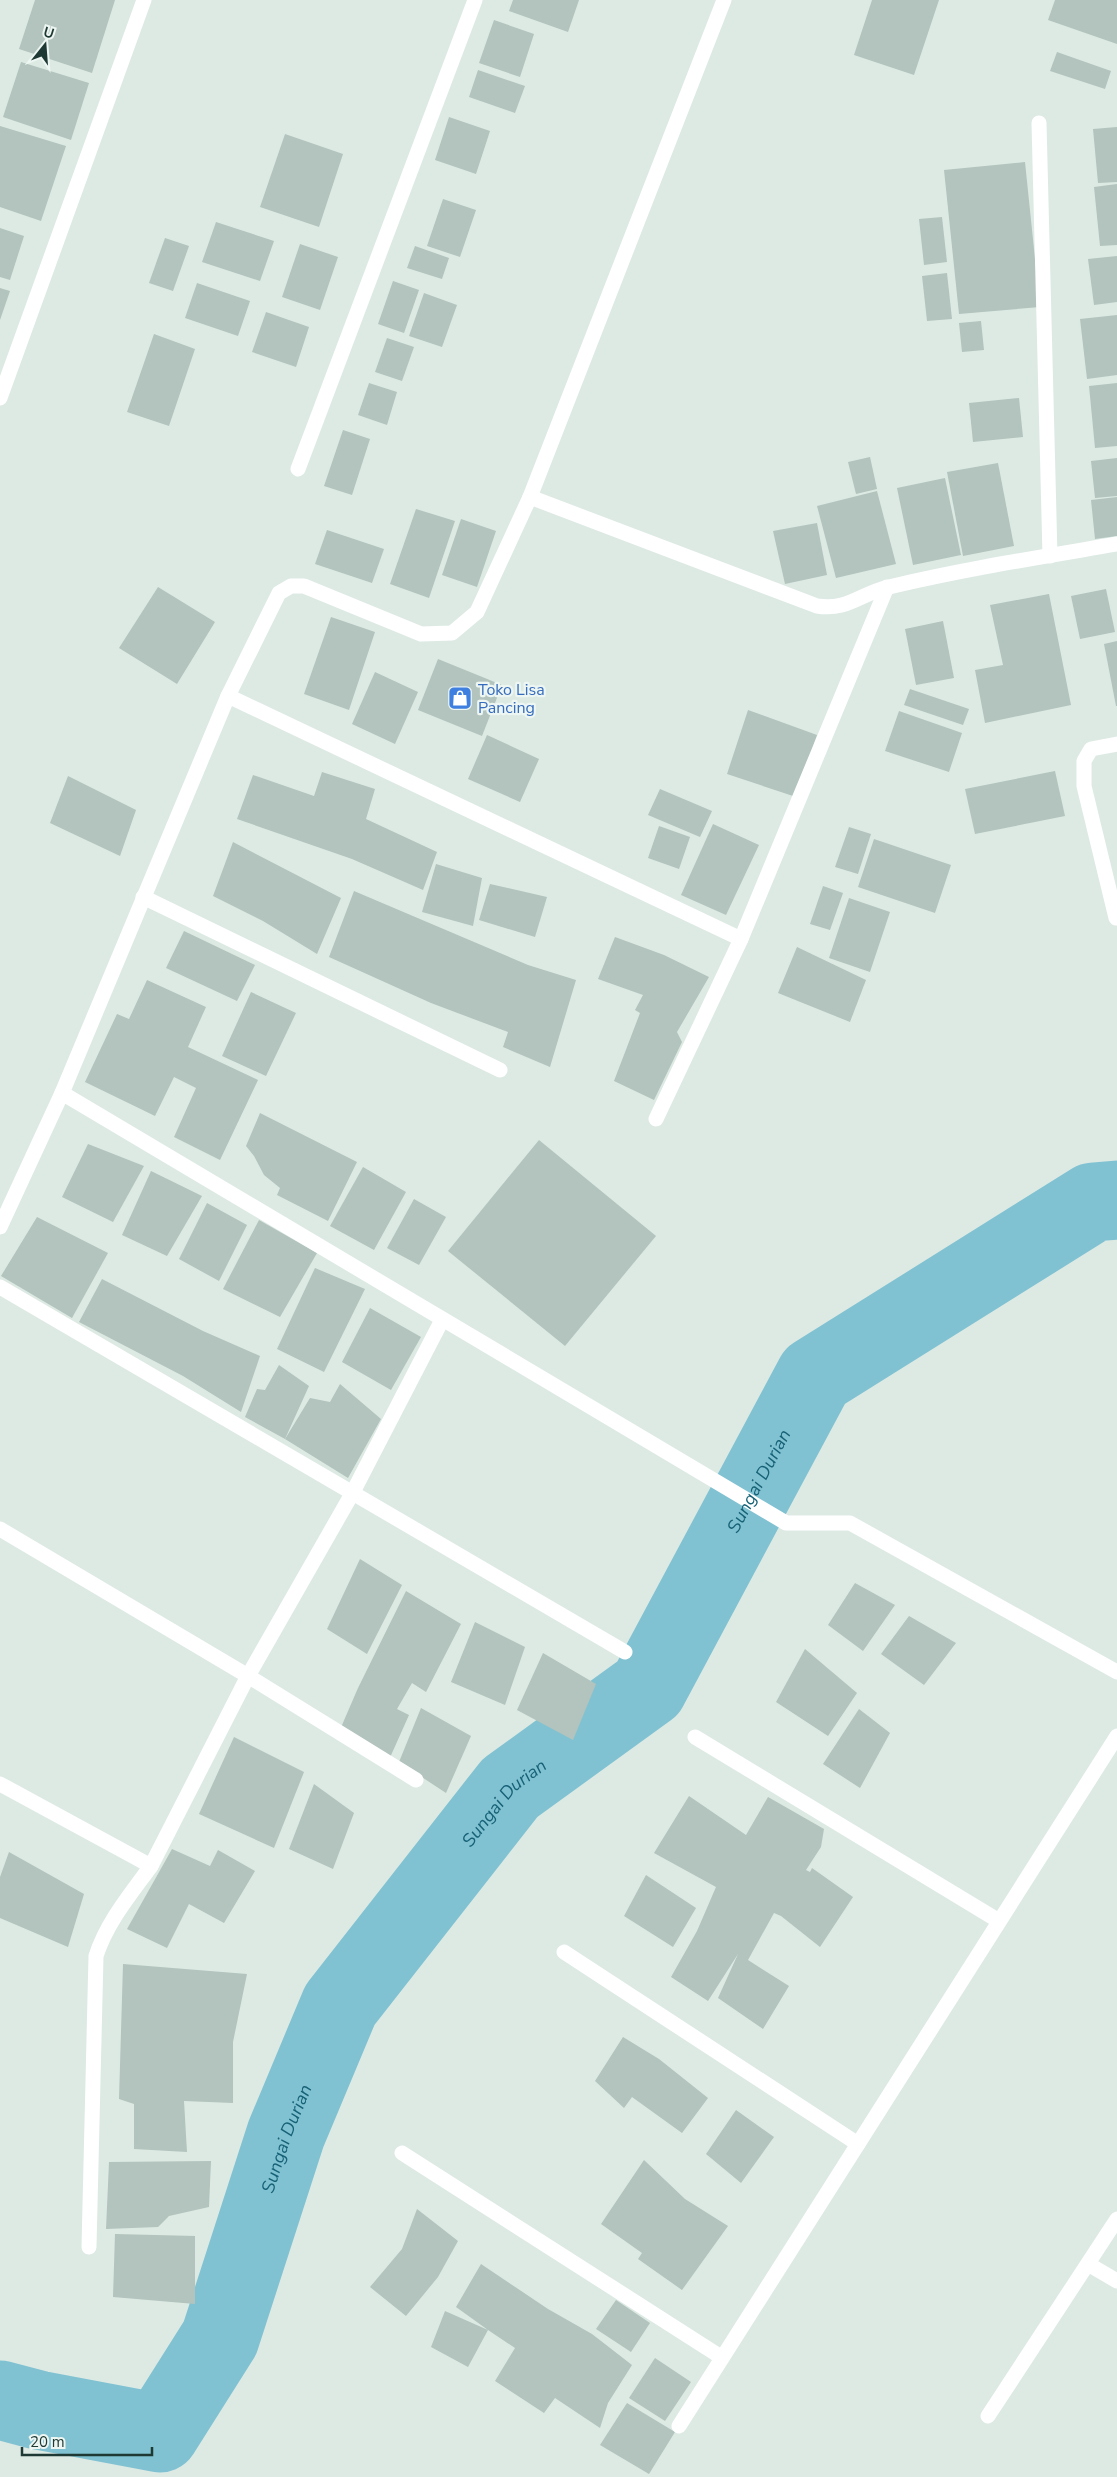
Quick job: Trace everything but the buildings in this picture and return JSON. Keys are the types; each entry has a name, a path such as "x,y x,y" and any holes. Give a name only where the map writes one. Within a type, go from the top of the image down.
{"street":[{"path":"0,398 144,0"},
{"path":"298,469 475,0"},
{"path":"0,1227 62,1093 228,696 280,593 291,586 304,586 421,634 452,633 477,612 530,497 724,0"},
{"path":"1039,123 1050,556"},
{"path":"530,497 817,606 831,608 844,606 887,587 1117,544"},
{"path":"656,1119 741,939 887,587"},
{"path":"228,696 741,939"},
{"path":"1116,918 1084,786 1084,761 1091,749 1117,744"},
{"path":"143,897 500,1070"},
{"path":"62,1093 786,1523 850,1522 1117,1672"},
{"path":"0,1288 625,1652"},
{"path":"89,2247 96,1956 102,1936 151,1866 248,1676 353,1492 442,1320"},
{"path":"0,1529 248,1676 416,1780"},
{"path":"679,2426 721,2357 1117,1736"},
{"path":"695,1737 999,1921"},
{"path":"0,1784 151,1866"},
{"path":"564,1952 858,2144"},
{"path":"402,2154 721,2357"},
{"path":"988,2416 1117,2219"},
{"path":"1088,2264 1117,2281"}],"waterway":[{"name":"Sungai Durian","path":"0,2400 38,2410 160,2433 220,2338 286,2134 340,2005 510,1788 648,1688 815,1376 1093,1202 1117,1200"}],"place":[{"name":"Toko Lisa Pancing","path":"460,698"}]}
